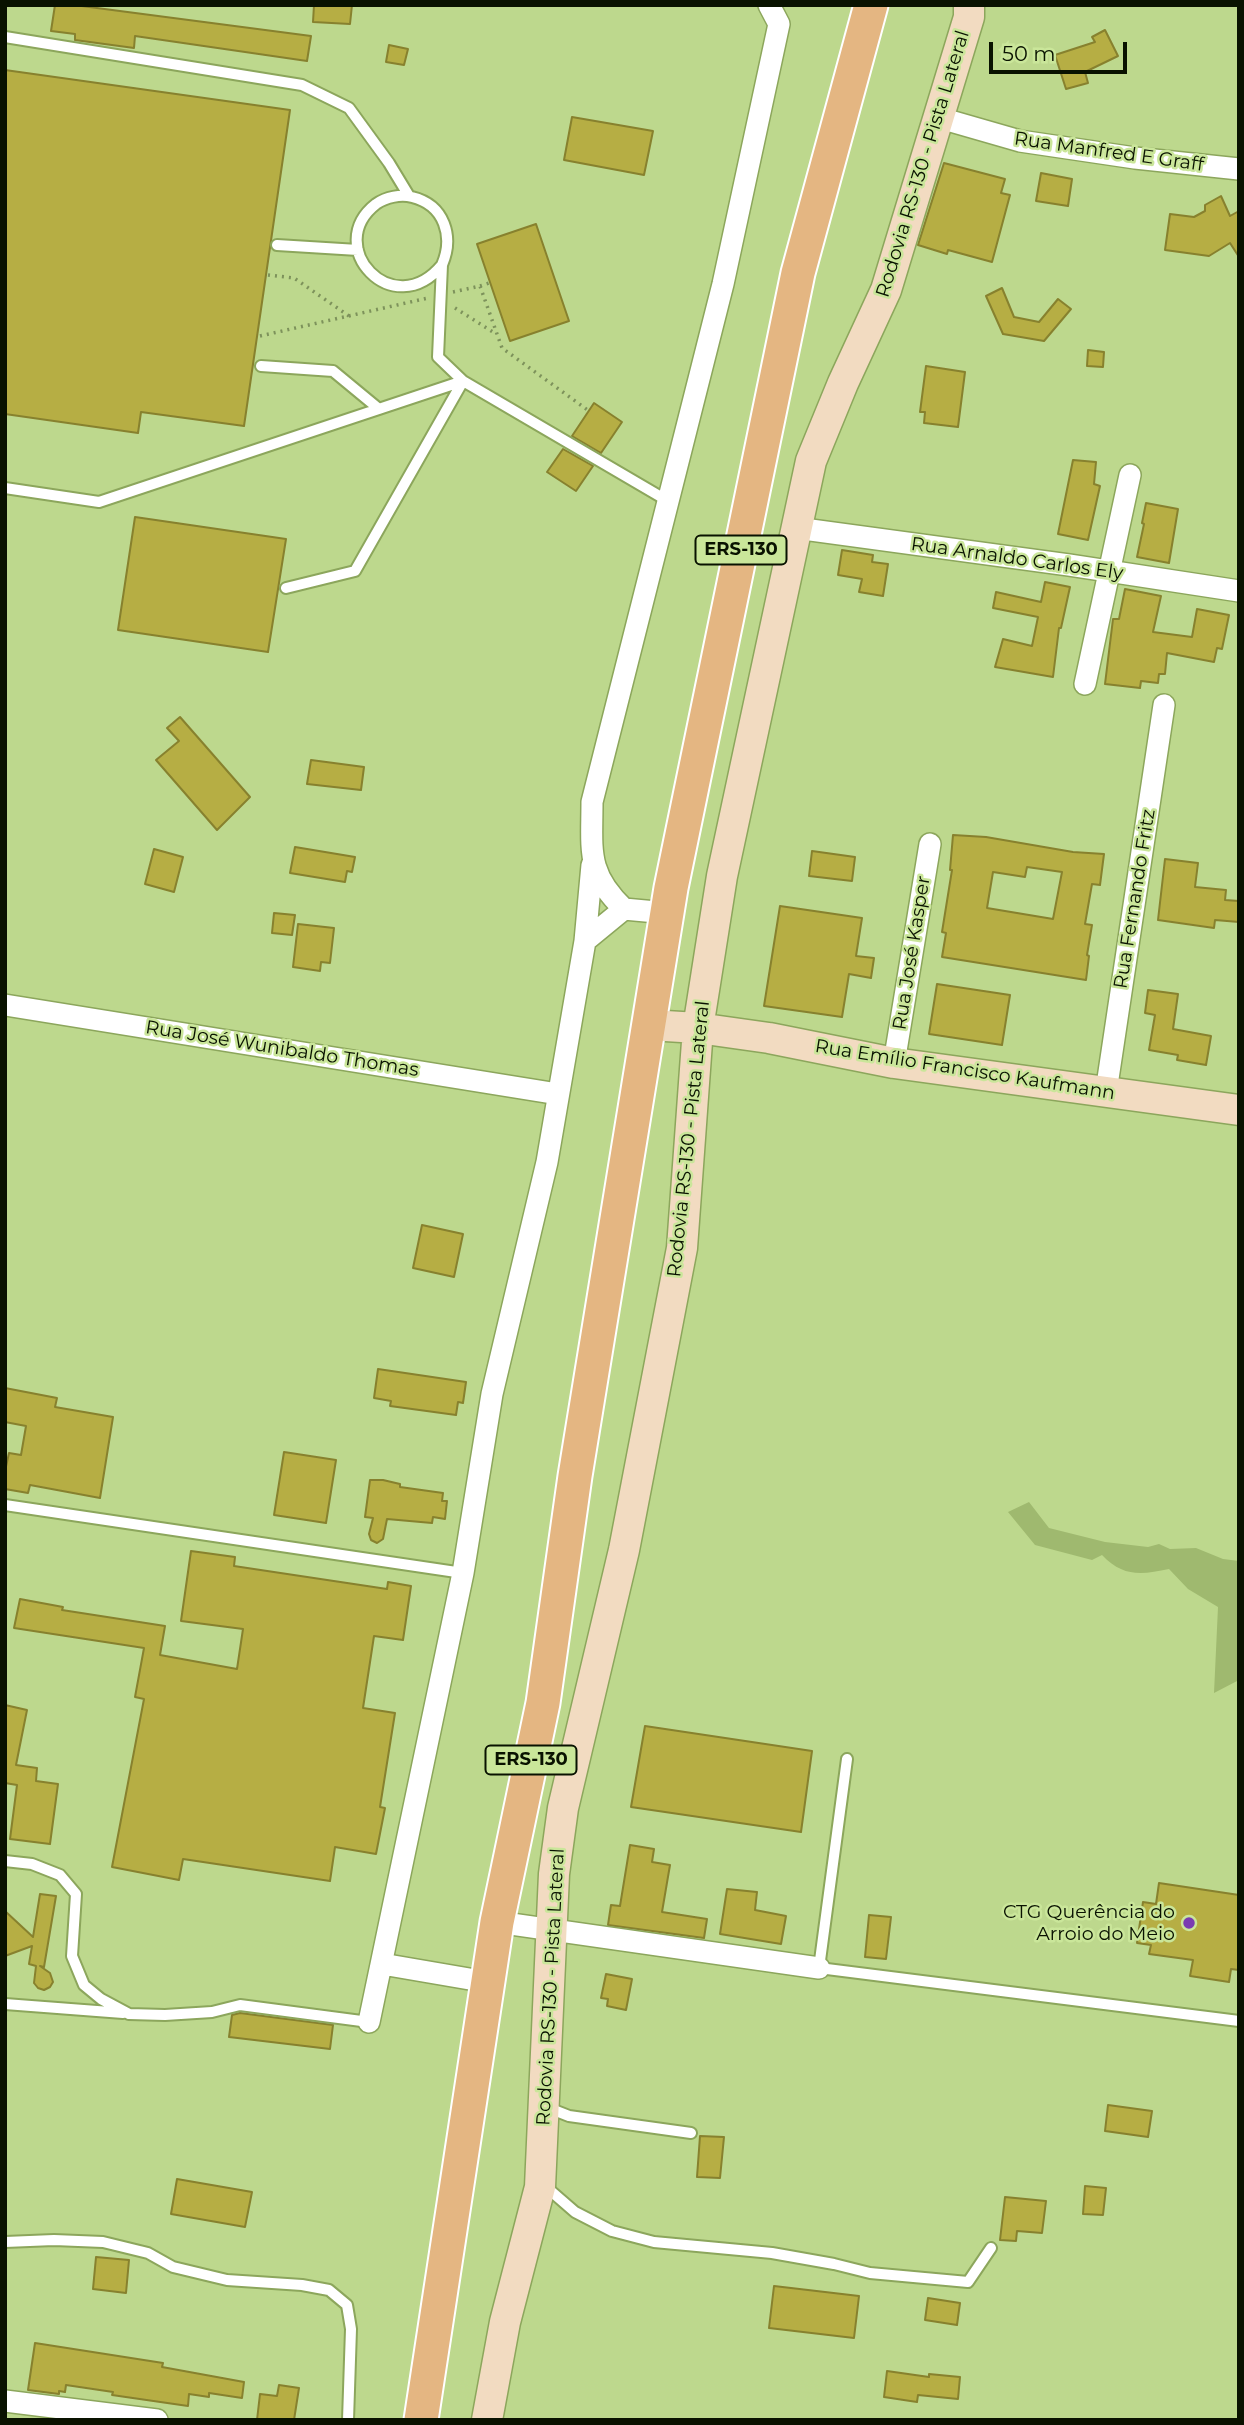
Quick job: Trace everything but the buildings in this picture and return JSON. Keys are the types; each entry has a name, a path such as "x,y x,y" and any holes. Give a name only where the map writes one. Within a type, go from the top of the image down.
{"main road":[{"name":"ERS-130","path":"421,2420 497,1922 544,1703 575,1476 667,913 798,273 871,5"}],"street":[{"path":"369,2022 463,1573 492,1394 547,1162 585,941 592,859 592,802 723,284 779,24 769,5"},
{"name":"Rodovia RS-130 - Pista Lateral","path":"488,2420 505,2322 540,2181 554,1874 563,1808 624,1550 682,1248 698,1028 722,876 811,461 886,290 940,118 969,17 969,5"},
{"name":"Rua Manfred E Graff","path":"940,118 1020,141 1135,158 1239,169"},
{"path":"1085,684 1130,475"},
{"name":"Rua Arnaldo Carlos Ely","path":"796,528 1239,591"},
{"name":"Rua Fernando Fritz","path":"1106,1092 1164,705"},
{"name":"Rua José Kasper","path":"894,1063 930,844"},
{"path":"592,859 605,892 624,909 667,913"},
{"path":"585,941 624,909"},
{"name":"Rua José Wunibaldo Thomas","path":"5,1005 558,1094"},
{"name":"Rua Emílio Francisco Kaufmann","path":"649,1025 698,1028 769,1038 894,1063 1239,1110"},
{"path":"497,1922 819,1968"},
{"path":"382,1964 487,1982"},
{"path":"5,2401 64,2413 157,2420"}],"lane":[{"path":"5,37 302,85 348,108 389,163 409,196"},
{"path":"409,196 424,200 436,209 448,236 448,251 433,276 420,284 405,288 390,286 376,279 366,268 358,250 357,240 360,225 368,211 380,202 409,196"},
{"path":"277,246 358,250"},
{"path":"442,265 438,357 463,381 668,501"},
{"path":"261,366 333,371 379,409"},
{"path":"5,488 99,502 463,381"},
{"path":"286,588 355,571 463,381"},
{"path":"5,1505 463,1573"},
{"path":"847,1759 819,1968 1239,2021"},
{"path":"5,1861 32,1864 60,1875 76,1894 72,1956 84,1985 101,1999 129,2014"},
{"path":"5,2004 165,2015 212,2012 240,2005 369,2022"},
{"path":"544,2106 569,2116 691,2133"},
{"path":"540,2181 575,2212 612,2231 654,2242 772,2253 870,2273 968,2283 991,2248"},
{"path":"5,2242 103,2242 148,2253 173,2267 227,2280 302,2285 329,2290 347,2305 351,2329 348,2420"}],"path":[{"path":"268,275 294,278 349,316"},
{"path":"480,286 489,283"},
{"path":"441,299 497,335"}],"green space":[{"path":"1029,1502 1049,1528 1105,1542 1148,1547 1159,1544 1170,1549 1196,1548 1223,1559 1239,1561 1239,1680 1214,1693 1218,1607 1188,1589 1169,1569 1141,1573 1125,1571 1102,1555 1092,1560 1035,1545 1008,1512"}],"place":[{"name":"CTG Querência do Arroio do Meio","path":"1189,1923"}]}
